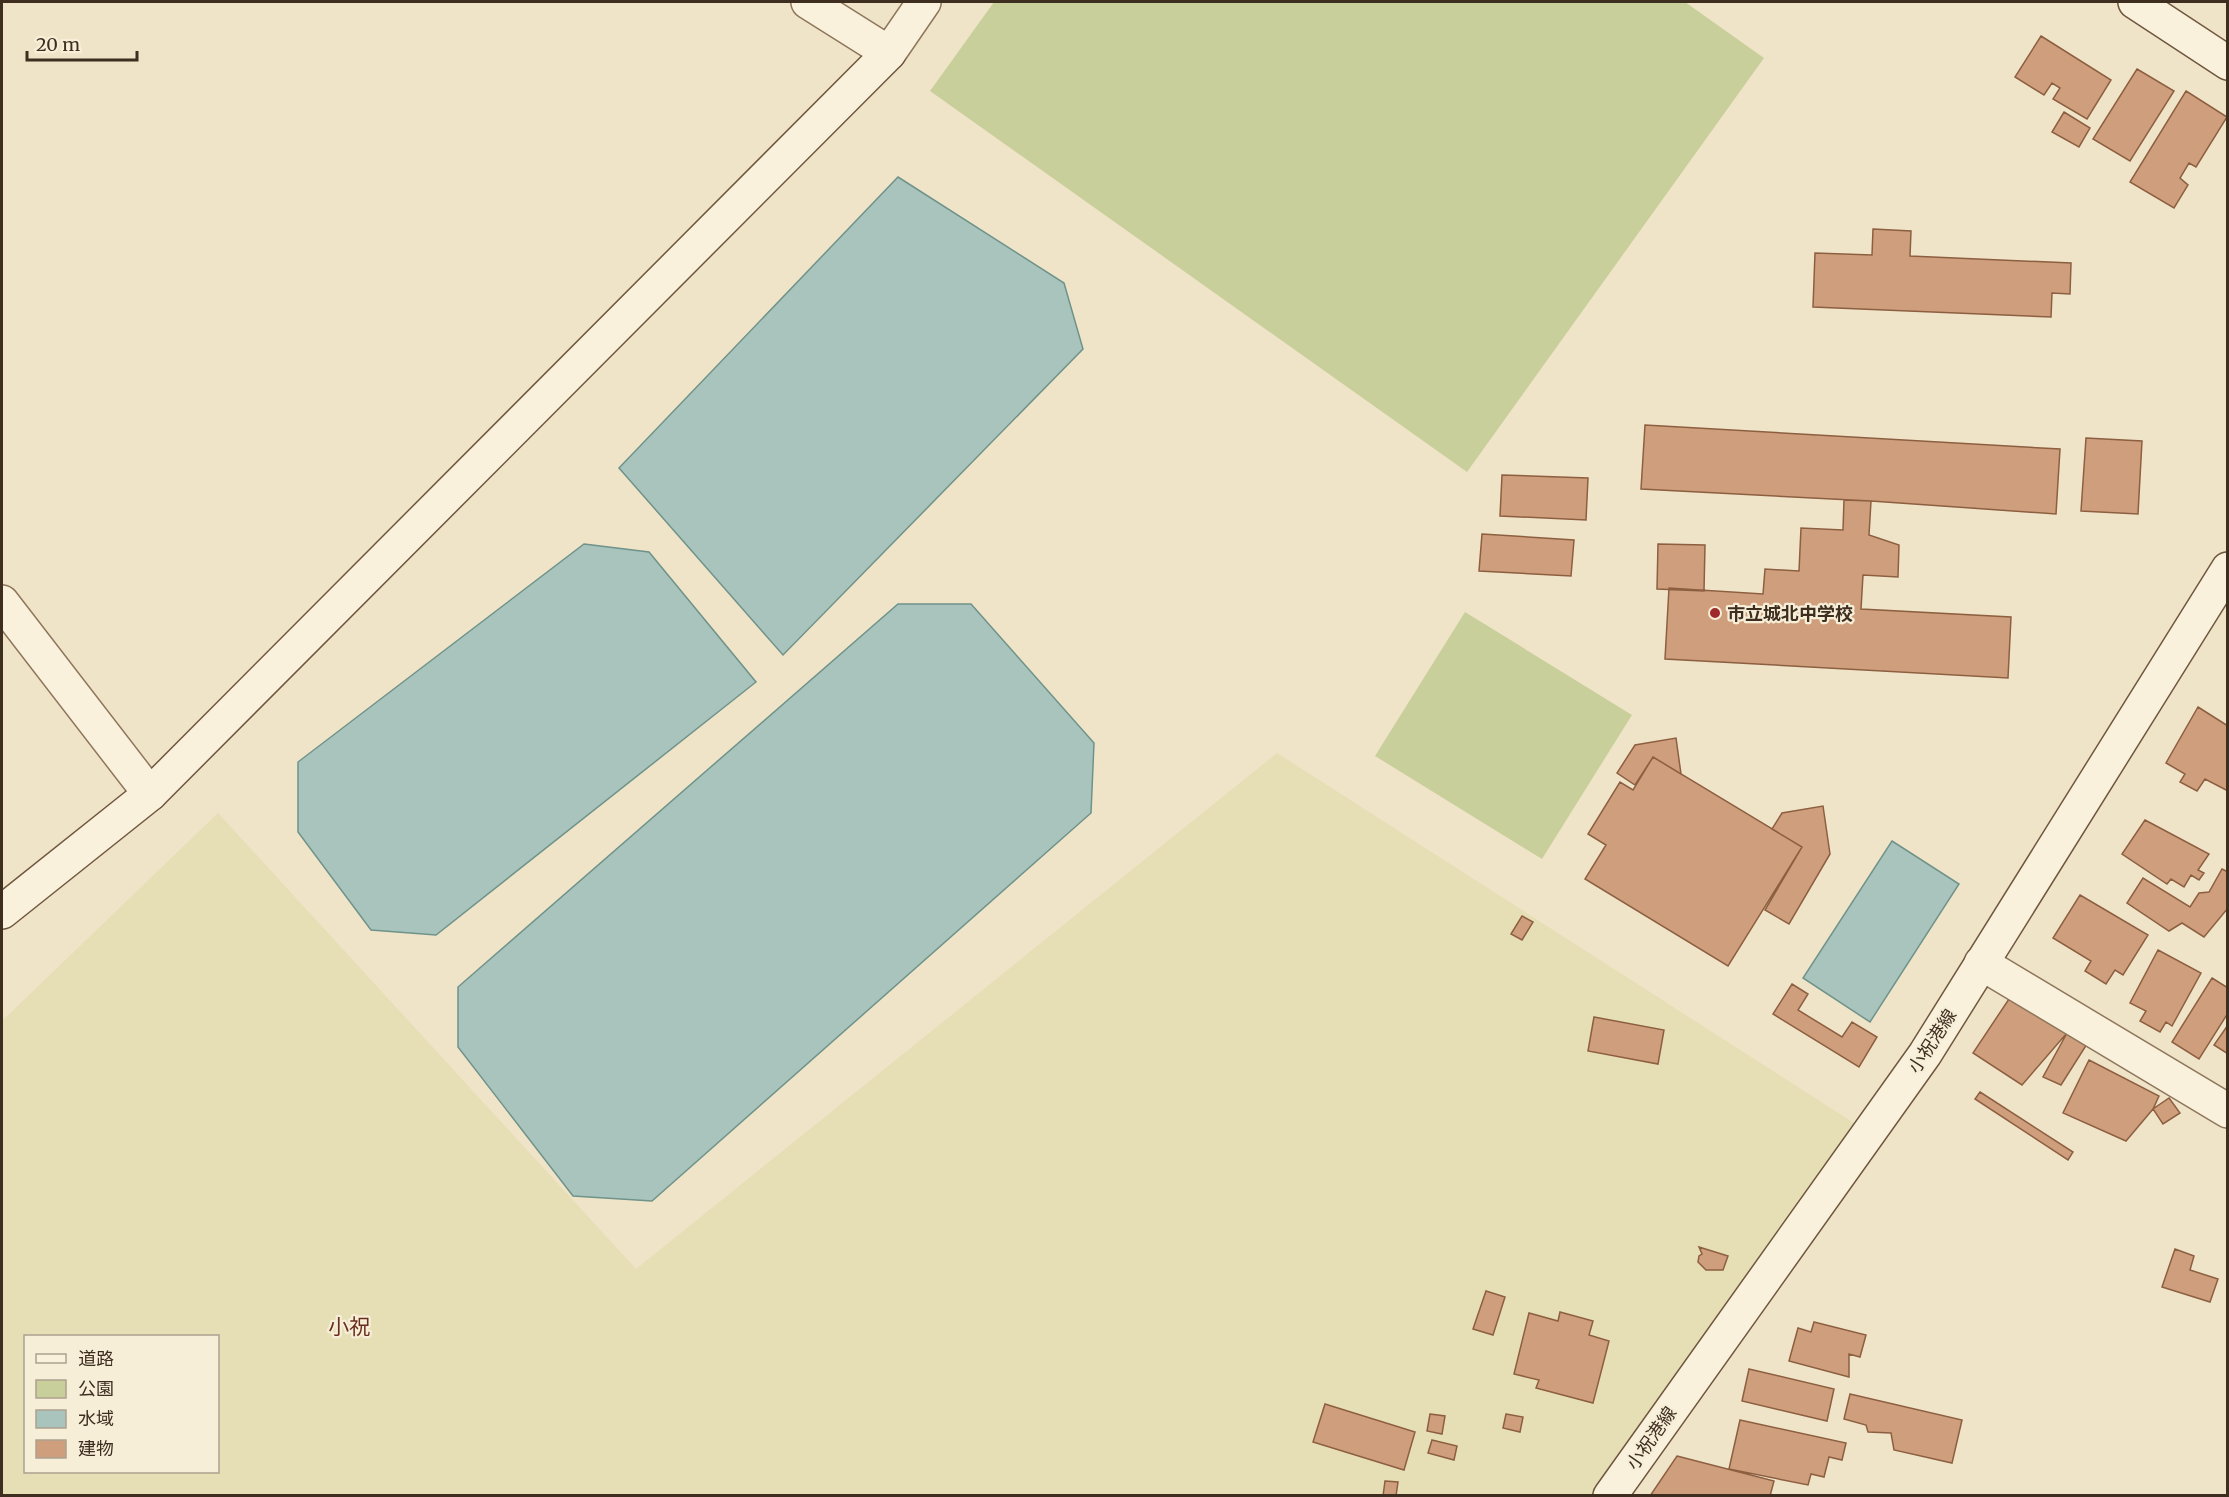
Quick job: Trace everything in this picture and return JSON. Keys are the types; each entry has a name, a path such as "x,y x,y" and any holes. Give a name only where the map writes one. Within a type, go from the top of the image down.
{"street":[{"path":"808,2 890,53"},
{"path":"2,912 150,794 890,53 924,2"},
{"path":"2135,2 2228,63"},
{"name":"小祝港線","path":"1610,1496 1925,1054 2224,581"},
{"path":"2,602 150,794"},
{"path":"1981,963 2228,1111"}],"shaded area":[{"path":"1277,753 1862,1128 1599,1495 2,1496 2,1021 218,813 636,1269"}],"green space":[{"path":"994,2 1685,2 1764,58 1467,472 930,91"},
{"path":"1465,612 1632,715 1542,859 1375,756"}],"water":[{"path":"898,177 1064,283 1083,349 783,655 619,468"},
{"path":"584,544 649,552 756,682 436,935 371,930 298,832 298,762"},
{"path":"898,604 971,604 1094,743 1091,813 652,1201 573,1196 458,1047 458,987"},
{"path":"1892,841 1959,884 1870,1022 1803,978"}],"building":[{"path":"2041,36 2111,80 2087,119 2053,99 2060,88 2052,83 2044,95 2015,77"},
{"path":"2137,69 2174,91 2130,161 2093,139"},
{"path":"2186,91 2227,117 2196,167 2189,163 2180,178 2188,185 2174,208 2130,182"},
{"path":"2064,112 2090,128 2079,147 2052,132"},
{"path":"1873,229 1911,231 1910,256 2071,263 2070,294 2052,293 2051,317 1813,307 1815,253 1872,255"},
{"path":"1645,425 2060,449 2056,514 1871,501 1641,489"},
{"path":"2086,438 2142,441 2138,514 2081,511"},
{"path":"1502,475 1588,478 1586,520 1500,516"},
{"path":"1844,500 1871,501 1869,535 1899,545 1898,577 1863,575 1861,609 2011,617 2008,678 1665,659 1669,588 1763,594 1765,569 1799,571 1801,528 1843,530"},
{"path":"1482,534 1574,540 1571,576 1479,571"},
{"path":"1658,544 1705,545 1704,591 1657,589"},
{"path":"2198,707 2228,726 2228,791 2205,779 2197,791 2180,782 2185,774 2166,763"},
{"path":"1676,738 1681,774 1653,757 1635,785 1617,773 1635,745"},
{"path":"1653,757 1802,847 1728,966 1585,879 1606,845 1588,834 1620,782 1633,790"},
{"path":"1823,806 1830,854 1789,924 1765,910 1802,847 1772,829 1782,813"},
{"path":"2145,820 2209,854 2198,870 2204,873 2199,880 2191,875 2184,887 2171,879 2167,884 2122,854"},
{"path":"2222,869 2228,872 2228,908 2204,937 2182,923 2169,931 2127,903 2143,878 2190,907 2199,893 2209,892"},
{"path":"2080,895 2148,935 2123,975 2115,970 2106,984 2085,971 2091,961 2053,938"},
{"path":"1522,916 1533,922 1522,940 1511,934"},
{"path":"2158,950 2201,973 2172,1026 2166,1022 2160,1032 2140,1021 2146,1011 2130,1003"},
{"path":"2212,978 2228,988 2228,1013 2199,1059 2172,1042"},
{"path":"1792,984 1808,994 1798,1010 1842,1037 1852,1022 1877,1037 1859,1067 1773,1014"},
{"path":"2009,999 2067,1033 2022,1085 1973,1053"},
{"path":"1594,1017 1664,1030 1658,1064 1588,1051"},
{"path":"2228,1025 2228,1054 2214,1045"},
{"path":"2067,1033 2087,1044 2061,1085 2043,1077"},
{"path":"2089,1060 2159,1096 2153,1109 2126,1141 2063,1113"},
{"path":"1980,1092 2073,1152 2068,1160 1975,1099"},
{"path":"2169,1098 2180,1113 2163,1124 2153,1109"},
{"path":"1699,1247 1728,1256 1723,1270 1706,1270 1698,1262 1702,1254"},
{"path":"2175,1249 2194,1256 2190,1270 2218,1279 2210,1302 2162,1287"},
{"path":"1486,1291 1505,1297 1493,1335 1473,1329"},
{"path":"1560,1312 1593,1321 1589,1335 1609,1341 1593,1403 1536,1388 1539,1380 1514,1374 1529,1313 1558,1321"},
{"path":"1814,1322 1866,1335 1860,1357 1849,1354 1849,1377 1789,1361 1798,1328 1811,1332"},
{"path":"1749,1369 1834,1389 1827,1421 1742,1401"},
{"path":"1850,1394 1962,1420 1952,1463 1894,1450 1891,1433 1868,1432 1866,1425 1844,1419"},
{"path":"1325,1404 1415,1432 1404,1470 1313,1442"},
{"path":"1430,1414 1445,1416 1442,1434 1427,1431"},
{"path":"1506,1414 1523,1417 1520,1432 1503,1428"},
{"path":"1740,1420 1846,1443 1842,1460 1829,1457 1824,1477 1811,1474 1808,1485 1729,1469"},
{"path":"1432,1440 1457,1446 1454,1460 1428,1453"},
{"path":"1677,1456 1774,1481 1770,1496 1650,1496"},
{"path":"1385,1481 1398,1482 1396,1496 1383,1496"}],"place":[{"name":"市立城北中学校","path":"1715,613"}],"district":[{"name":"小祝","path":"349,1326"}]}
